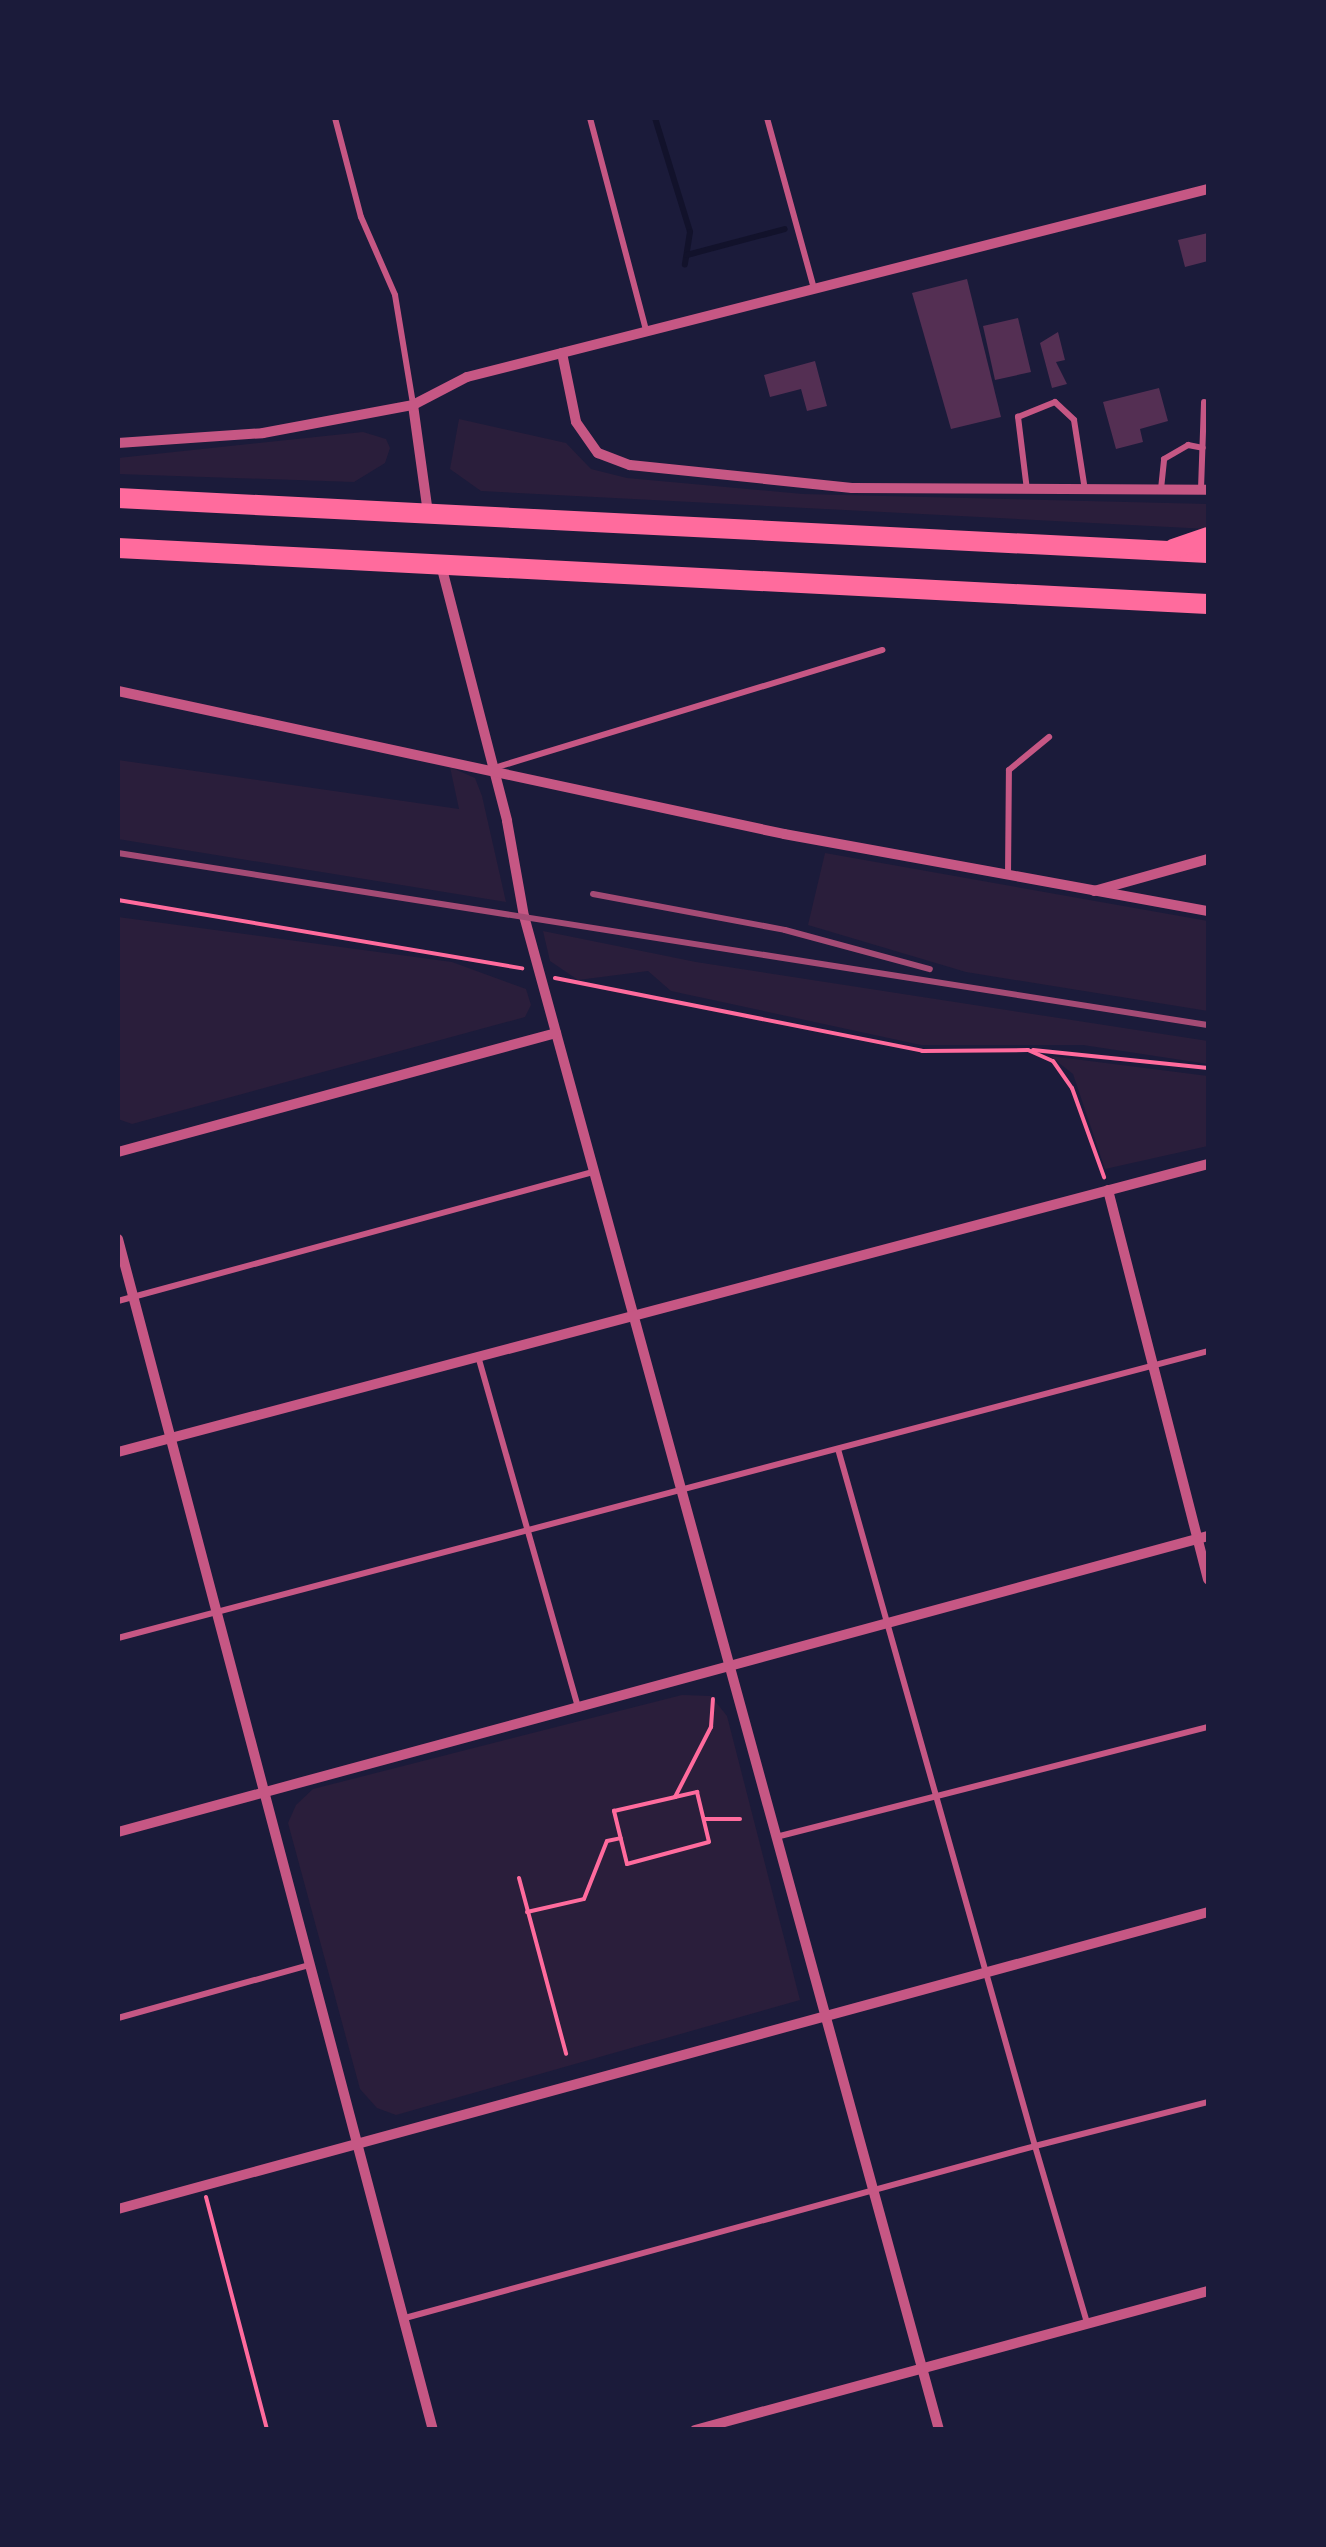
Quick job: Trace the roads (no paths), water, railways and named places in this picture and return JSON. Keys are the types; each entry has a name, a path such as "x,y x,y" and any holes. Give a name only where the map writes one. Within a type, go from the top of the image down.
{"highway":[{"path":"118,498 1208,554"},
{"path":"1168,551 1208,537"},
{"path":"118,548 1208,604"}],"street":[{"path":"118,443 263,432 413,405 467,377 1208,188"},
{"path":"562,353 576,422 598,454 630,465 852,488 1205,490"},
{"path":"413,405 428,515"},
{"path":"440,564 494,768 540,974 939,2430"},
{"path":"118,690 1008,878 1208,911"},
{"path":"1091,892 1208,858"},
{"path":"118,1152 556,1033"},
{"path":"118,1452 1208,1164"},
{"path":"1108,1190 1152,1367 1203,1537 1208,1579"},
{"path":"118,1238 314,1963 433,2430"},
{"path":"118,1832 1203,1537"},
{"path":"118,2209 1208,1912"},
{"path":"695,2430 1208,2291"}],"lane":[{"path":"335,118 361,217 396,294 413,405"},
{"path":"590,118 646,332"},
{"path":"768,118 814,289"},
{"path":"1027,491 1018,418 1055,402 1074,420 1086,492"},
{"path":"1204,402 1205,490"},
{"path":"1161,490 1164,458 1188,445 1203,448"},
{"path":"494,768 882,650"},
{"path":"1008,878 1009,770 1049,736"},
{"path":"118,1300 597,1171"},
{"path":"118,1638 1208,1350"},
{"path":"478,1356 530,1528 578,1708"},
{"path":"838,1448 1087,2324"},
{"path":"776,1837 1208,1727"},
{"path":"118,2018 314,1963"},
{"path":"404,2318 1208,2102"}],"waterway":[{"path":"655,118 690,232 685,265"},
{"path":"687,255 785,229"}],"railway":[{"path":"118,853 1208,1025"},
{"path":"593,894 785,930 930,969"}]}
